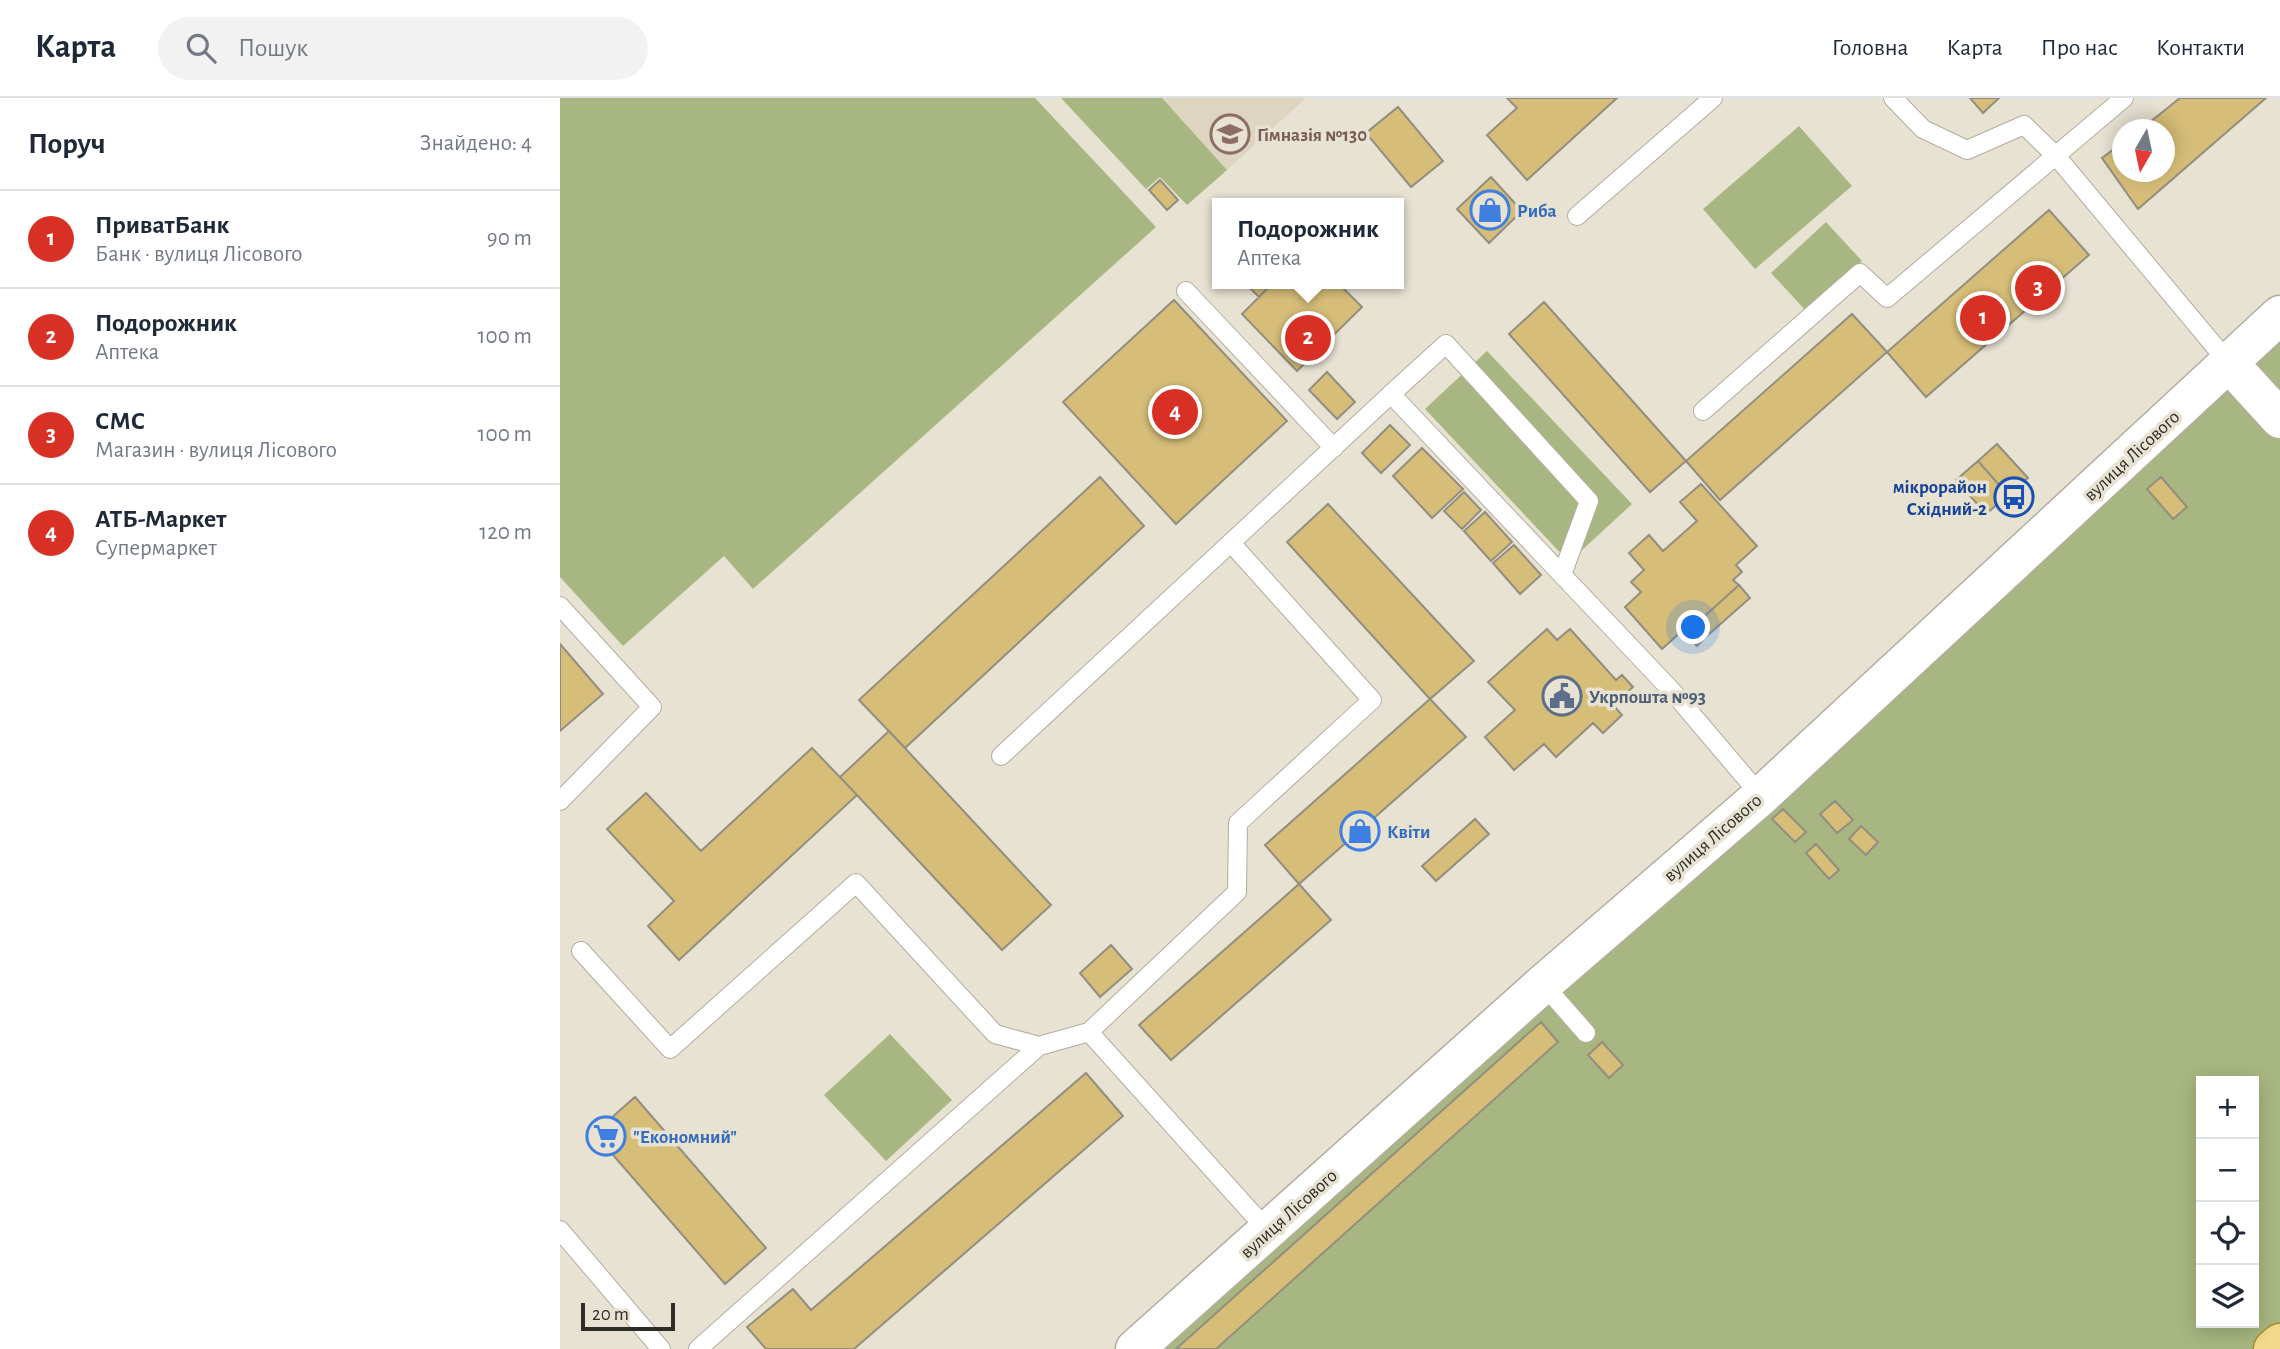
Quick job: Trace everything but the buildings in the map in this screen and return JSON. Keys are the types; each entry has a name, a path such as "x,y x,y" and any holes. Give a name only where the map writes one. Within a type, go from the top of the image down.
{"main road":[{"path":"2273,1349 2280,1343"}],"street":[{"name":"вулиця Лісового","path":"1135,1349 1543,984 1760,796 2060,522 2227,361 2280,315"},
{"path":"2227,361 2280,419"}],"lane":[{"path":"1577,216 1713,98"},
{"path":"1894,98 1923,129 1967,150 2024,125 2057,157 2227,361"},
{"path":"1703,411 1860,273 1887,298 2124,98"},
{"path":"1186,291 1334,448"},
{"path":"1001,756 1446,344 1589,501 1562,575"},
{"path":"1391,394 1672,691 1760,796"},
{"path":"698,1349 1039,1046 1089,1032 1237,892 1238,822 1372,700 1232,544"},
{"path":"560,606 652,707 560,801"},
{"path":"581,951 670,1049 856,883 995,1034 1039,1046"},
{"path":"1543,984 1586,1033"},
{"path":"1089,1032 1268,1231"},
{"path":"560,1230 660,1349"}],"shaded area":[{"name":"Гімназія №130","path":"1162,98 1306,98 1227,170"}],"green space":[{"path":"560,98 1035,98 1156,227 753,589 724,556 623,646 560,577"},
{"path":"1061,98 1162,98 1227,170 1187,205 1160,177 1146,189"},
{"path":"1799,126 1852,186 1755,269 1703,209"},
{"path":"1826,222 1862,261 1807,312 1771,273"},
{"path":"2280,315 2280,1343 2273,1349 1135,1349"},
{"path":"1487,351 1632,504 1569,562 1425,409"},
{"path":"890,1034 952,1100 886,1161 824,1095"}],"place":[{"name":"Гімназія №130","path":"1230,134"},
{"name":"Риба","path":"1490,210"},
{"name":"СМС","path":"2038,288"},
{"name":"ПриватБанк","path":"1983,318"},
{"name":"Подорожник","path":"1308,338"},
{"name":"АТБ-Маркет","path":"1175,412"},
{"name":"мікрорайон Східний-2","path":"2014,497"},
{"name":"Укрпошта №93","path":"1562,696"},
{"name":"Квіти","path":"1360,831"},
{"name":"\"Економний\"","path":"606,1136"}]}
